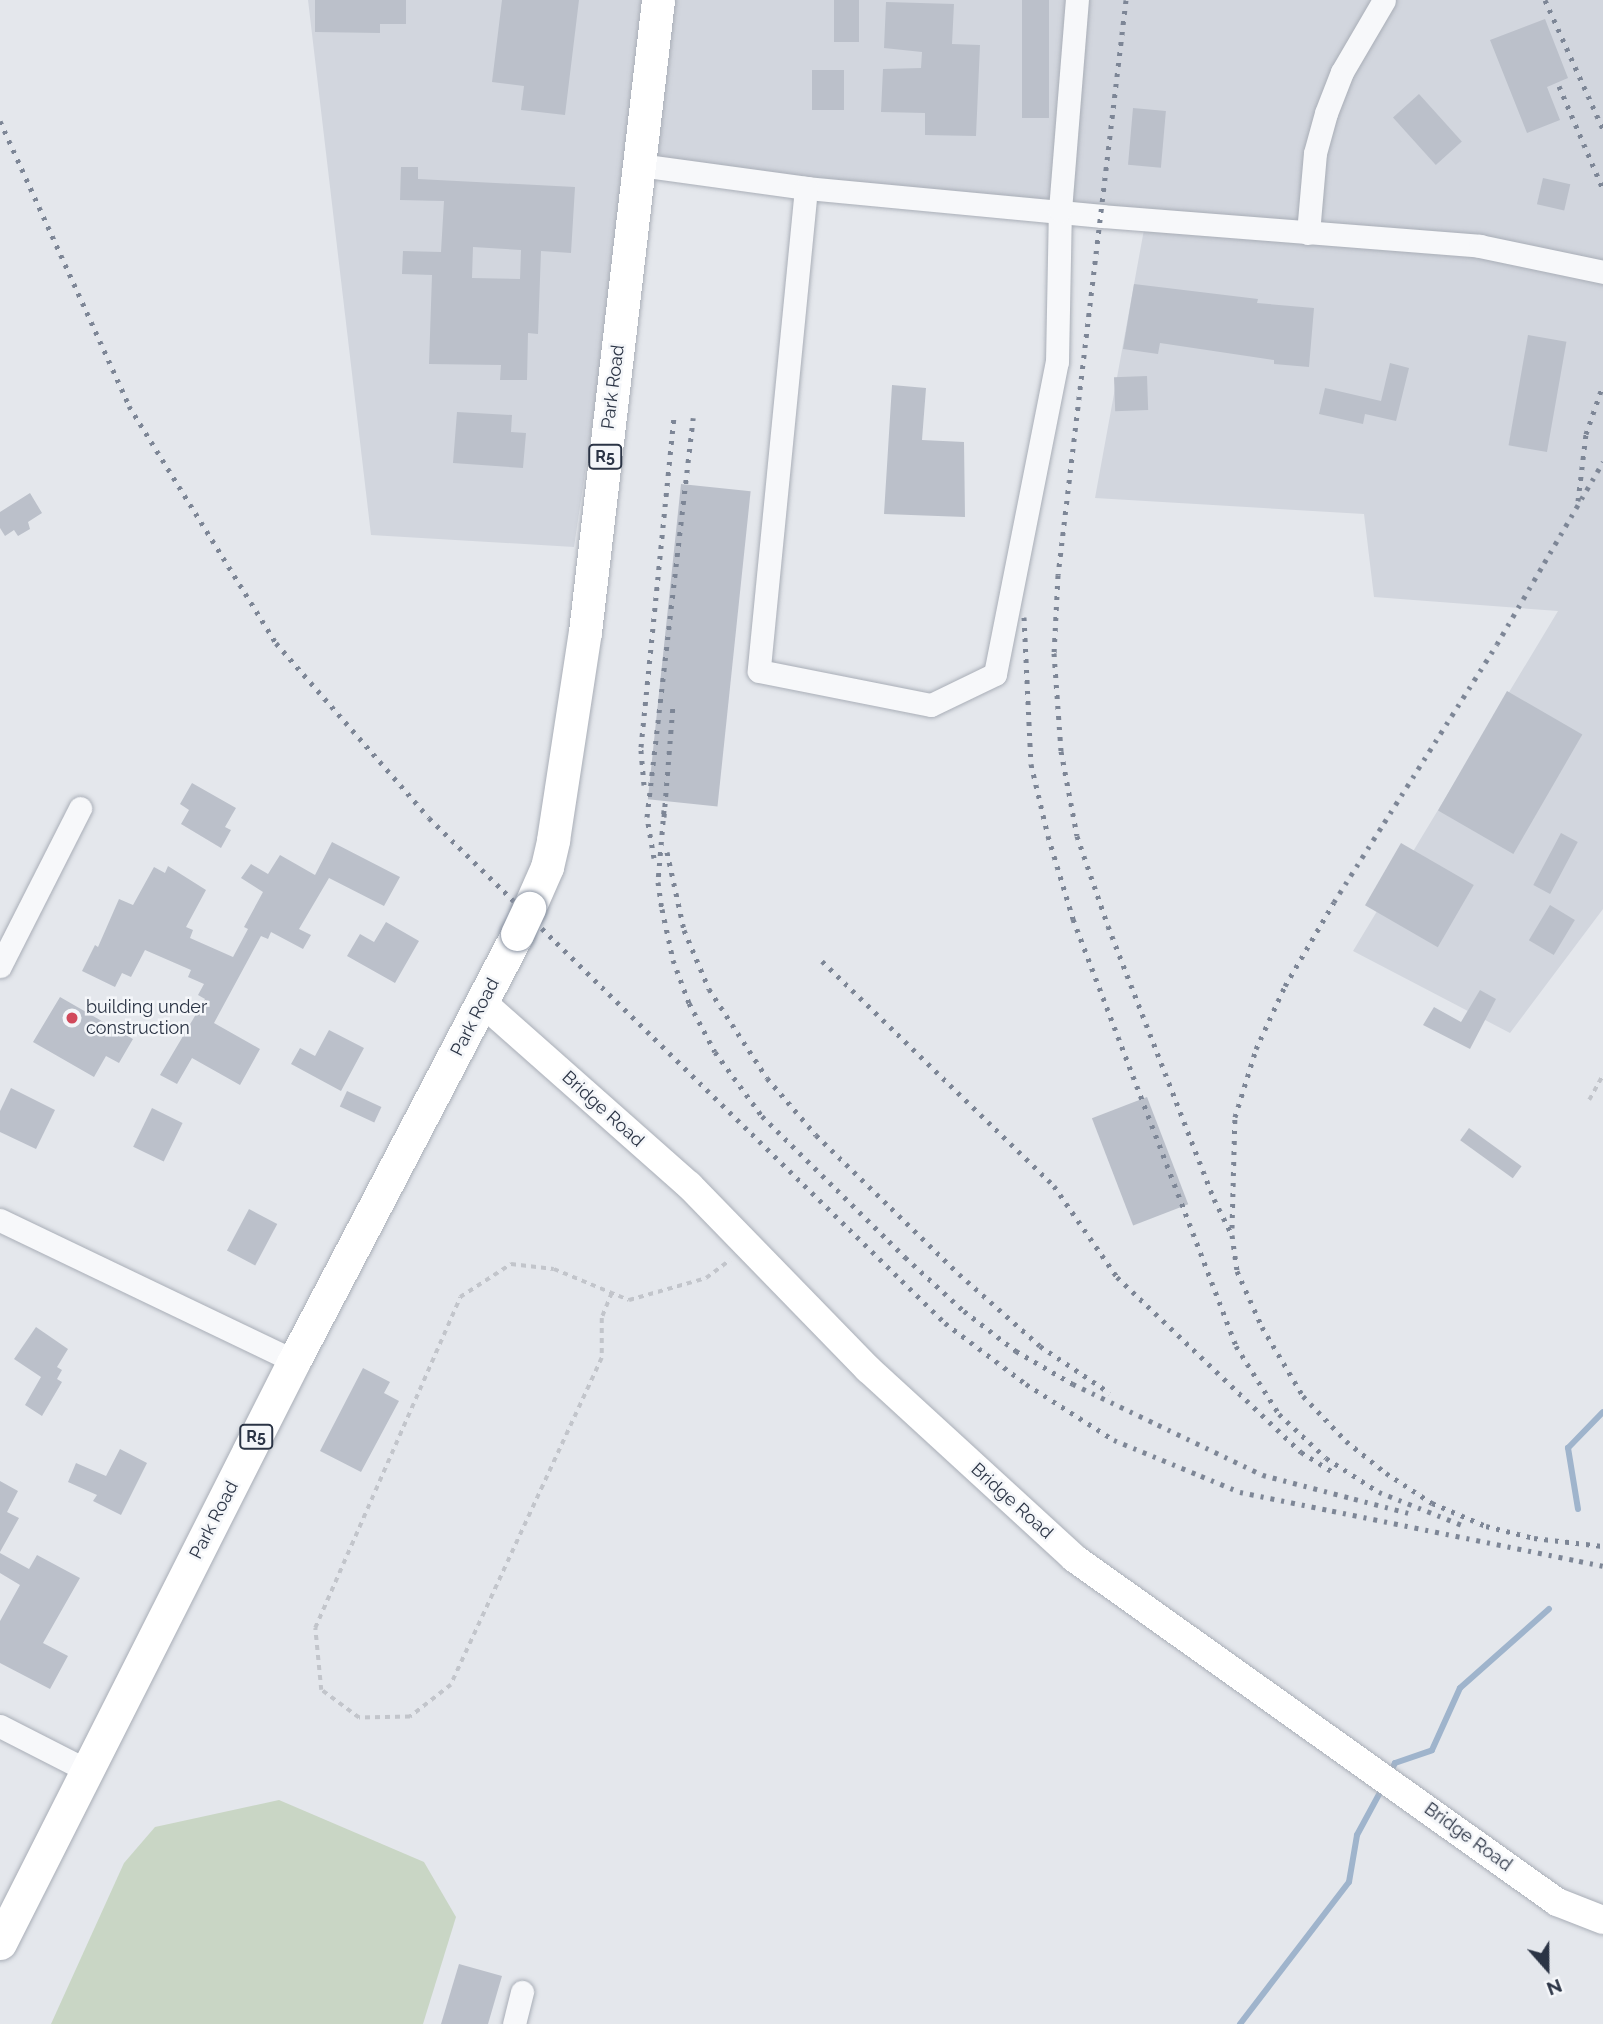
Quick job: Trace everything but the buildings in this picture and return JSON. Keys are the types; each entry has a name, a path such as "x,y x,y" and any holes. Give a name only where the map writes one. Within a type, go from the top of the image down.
{"highway":[{"name":"Park Road","path":"0,1943 294,1361 483,1003 547,867 559,808 584,632 658,0"}],"main road":[{"name":"Bridge Road","path":"483,1003 689,1185 867,1369 1074,1558 1557,1902 1603,1920"}],"street":[{"path":"806,188 759,671 931,705 995,674 1057,362 1060,210 1077,0"},
{"path":"1308,233 1315,153 1326,113 1342,72 1384,0"},
{"path":"639,165 806,188 1480,246 1603,272"},
{"path":"0,966 80,808"},
{"path":"0,1220 294,1361"},
{"path":"0,1726 88,1771"},
{"path":"514,2024 522,1992"}],"path":[{"path":"1588,1100 1603,1075"},
{"path":"612,1293 602,1318 602,1358 451,1685 410,1717 359,1718 321,1690 315,1628 460,1297 511,1264 554,1269 629,1300 706,1278 748,1246"}],"shaded area":[{"path":"308,0 1603,0 1603,909 1510,1033 1353,951 1558,611 1374,597 1364,514 1095,498 1145,224 630,169 574,547 371,535"}],"green space":[{"path":"279,1800 424,1862 456,1917 423,2024 51,2024 124,1863 155,1827"}],"waterway":[{"path":"1578,1509 1568,1448 1603,1412"},
{"path":"1390,1774 1395,1763 1432,1750 1460,1688 1549,1609"},
{"path":"1240,2024 1349,1882 1357,1835 1383,1787"}],"railway":[{"path":"1126,0 1058,575 1054,653 1061,751 1077,836 1108,926 1214,1199 1232,1235 1237,1271 1262,1327 1303,1396 1346,1441 1386,1473 1432,1503 1486,1526 1534,1538 1603,1546"},
{"path":"1545,0 1603,129"},
{"path":"1559,86 1603,189"},
{"path":"0,121 129,406 276,643 429,818 945,1323 1026,1384 1114,1440 1240,1492 1603,1566"},
{"path":"1578,501 1586,434 1603,385"},
{"path":"644,785 641,747 674,416"},
{"path":"654,858 647,817 693,418"},
{"path":"1232,1228 1235,1117 1256,1049 1285,986 1334,902 1497,644 1603,462"},
{"path":"1024,617 1031,764 1048,836 1073,919 1236,1346 1279,1414 1326,1458 1379,1492 1462,1525"},
{"path":"664,817 673,706"},
{"path":"664,810 658,882 662,909 673,960 689,1003 715,1052 762,1116 905,1257 964,1311 1016,1351 1073,1384 1263,1475 1409,1513"},
{"path":"667,852 684,930 709,989 767,1078 816,1135 959,1274 1040,1346 1110,1393"},
{"path":"822,961 1054,1186 1117,1277 1301,1452 1331,1471"}],"place":[{"name":"building under construction","path":"72,1018"}]}
